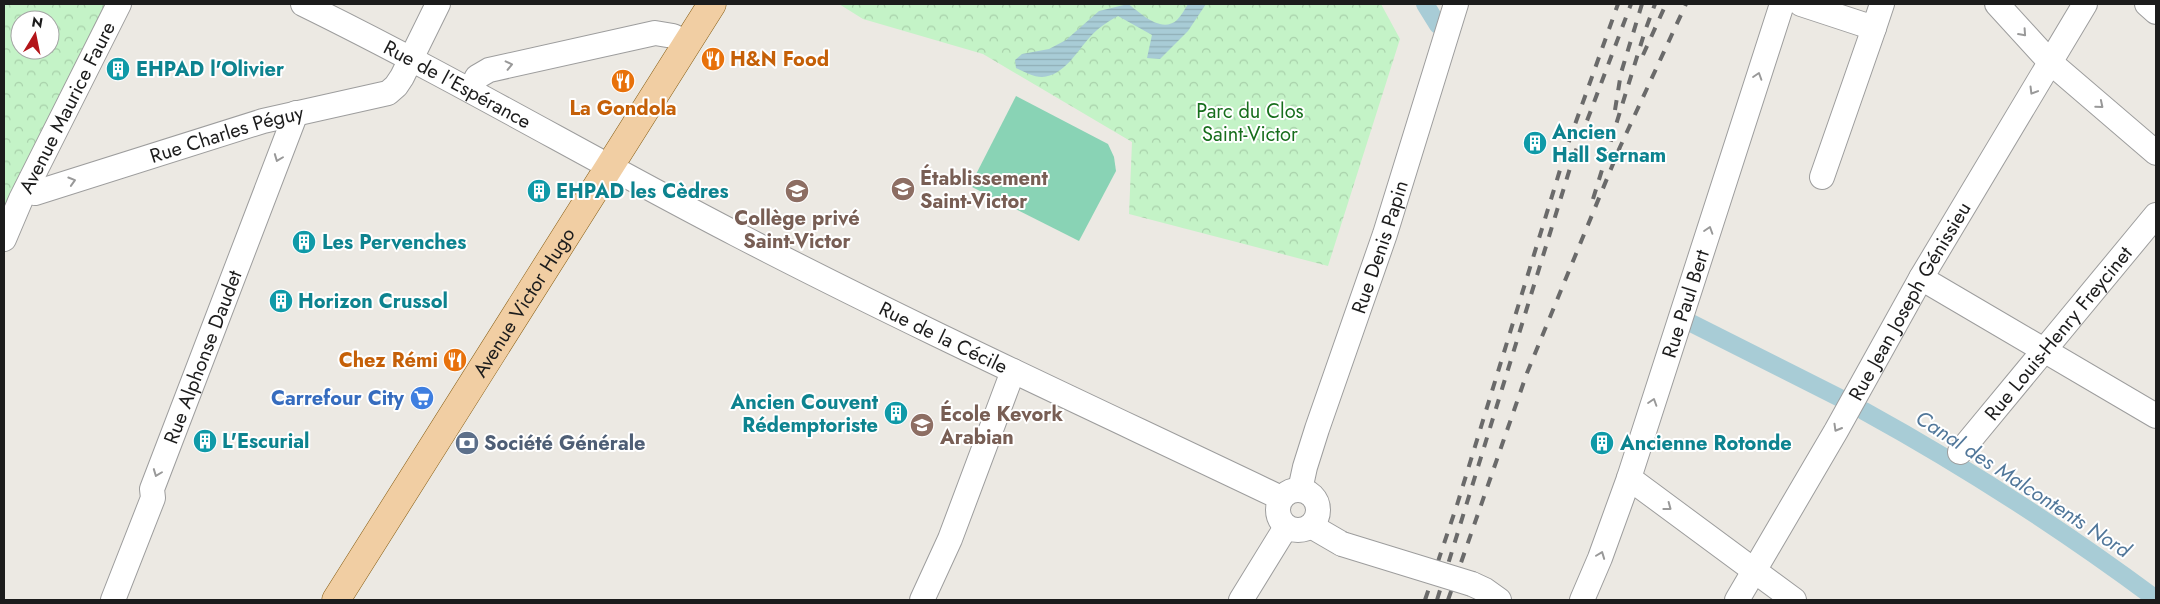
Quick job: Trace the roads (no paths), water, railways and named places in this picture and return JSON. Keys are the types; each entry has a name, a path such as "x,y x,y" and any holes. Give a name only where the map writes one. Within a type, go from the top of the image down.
{"main road":[{"name":"Avenue Victor Hugo","path":"336,600 712,4"}],"street":[{"name":"Avenue Maurice Faure","path":"4,239 26,190 118,4"},
{"name":"Rue de l'Espérance","path":"303,4 471,90 589,156 611,166"},
{"name":"Rue Charles Péguy","path":"26,190 35,193 296,113 388,93 402,77 438,4"},
{"name":"Rue Denis Papin","path":"1291,494 1305,467 1385,234 1456,4"},
{"name":"Rue Paul Bert","path":"1582,600 1600,558 1629,478 1782,4"},
{"path":"1802,4 1874,28"},
{"path":"1822,177 1882,4"},
{"path":"1996,4 2050,62 2156,153"},
{"name":"Rue Jean Joseph Génissieu","path":"1737,600 1921,278 2085,4"},
{"path":"2147,4 2156,12"},
{"path":"471,90 477,77 489,70 656,32 688,43"},
{"name":"Rue Alphonse Daudet","path":"113,600 153,498 152,489 296,113"},
{"name":"Rue de la Cécile","path":"611,166 736,234 1013,371 1291,494"},
{"name":"Rue Louis-Henry Freycinet","path":"1960,452 2156,215"},
{"path":"1921,278 2156,416"},
{"path":"922,600 950,539 1013,371"},
{"path":"1629,478 1794,600"},
{"path":"1291,494 1314,497 1319,513 1311,526 1298,531 1280,521 1278,513 1291,494"},
{"path":"1244,593 1286,526"},
{"path":"1311,526 1342,544 1472,584 1499,600"}],"water":[{"path":"1128,4 1151,21 1164,25 1171,24 1177,20 1188,4 1206,4 1188,31 1160,59 1147,58 1152,35 1118,16 1096,31 1063,68 1050,76 1039,77 1016,68 1015,60 1022,54 1049,49 1066,40 1099,11"}],"waterway":[{"path":"1425,4 1438,25"},
{"path":"1691,323 1840,398"},
{"name":"Canal des Malcontents Nord","path":"1864,411 1940,454 2013,500 2085,548 2156,599"}],"railway":[{"path":"1425,600 1457,505 1568,144 1618,4"},
{"path":"1573,158 1631,4"},
{"path":"1615,110 1621,73 1642,4"},
{"path":"1593,199 1655,4"},
{"path":"1643,55 1666,4"},
{"path":"1448,600 1527,373 1620,147 1686,4"},
{"path":"1437,600 1575,152"}],"place":[{"name":"H&N Food","path":"713,59"},
{"name":"EHPAD l'Olivier","path":"118,69"},
{"name":"La Gondola","path":"623,81"},
{"name":"Ancien Hall Sernam","path":"1535,143"},
{"name":"Établissement Saint-Victor","path":"903,189"},
{"name":"EHPAD les Cèdres","path":"539,191"},
{"name":"Collège privé Saint-Victor","path":"797,191"},
{"name":"Les Pervenches","path":"304,242"},
{"name":"Horizon Crussol","path":"281,301"},
{"name":"Chez Rémi","path":"455,360"},
{"name":"Carrefour City","path":"422,398"},
{"name":"Ancien Couvent Rédemptoriste","path":"896,413"},
{"name":"École Kevork Arabian","path":"922,425"},
{"name":"L'Escurial","path":"205,441"},
{"name":"Société Générale","path":"467,443"},
{"name":"Ancienne Rotonde","path":"1602,443"}],"park label":[{"name":"Parc du Clos Saint-Victor","path":"1250,122"}]}
